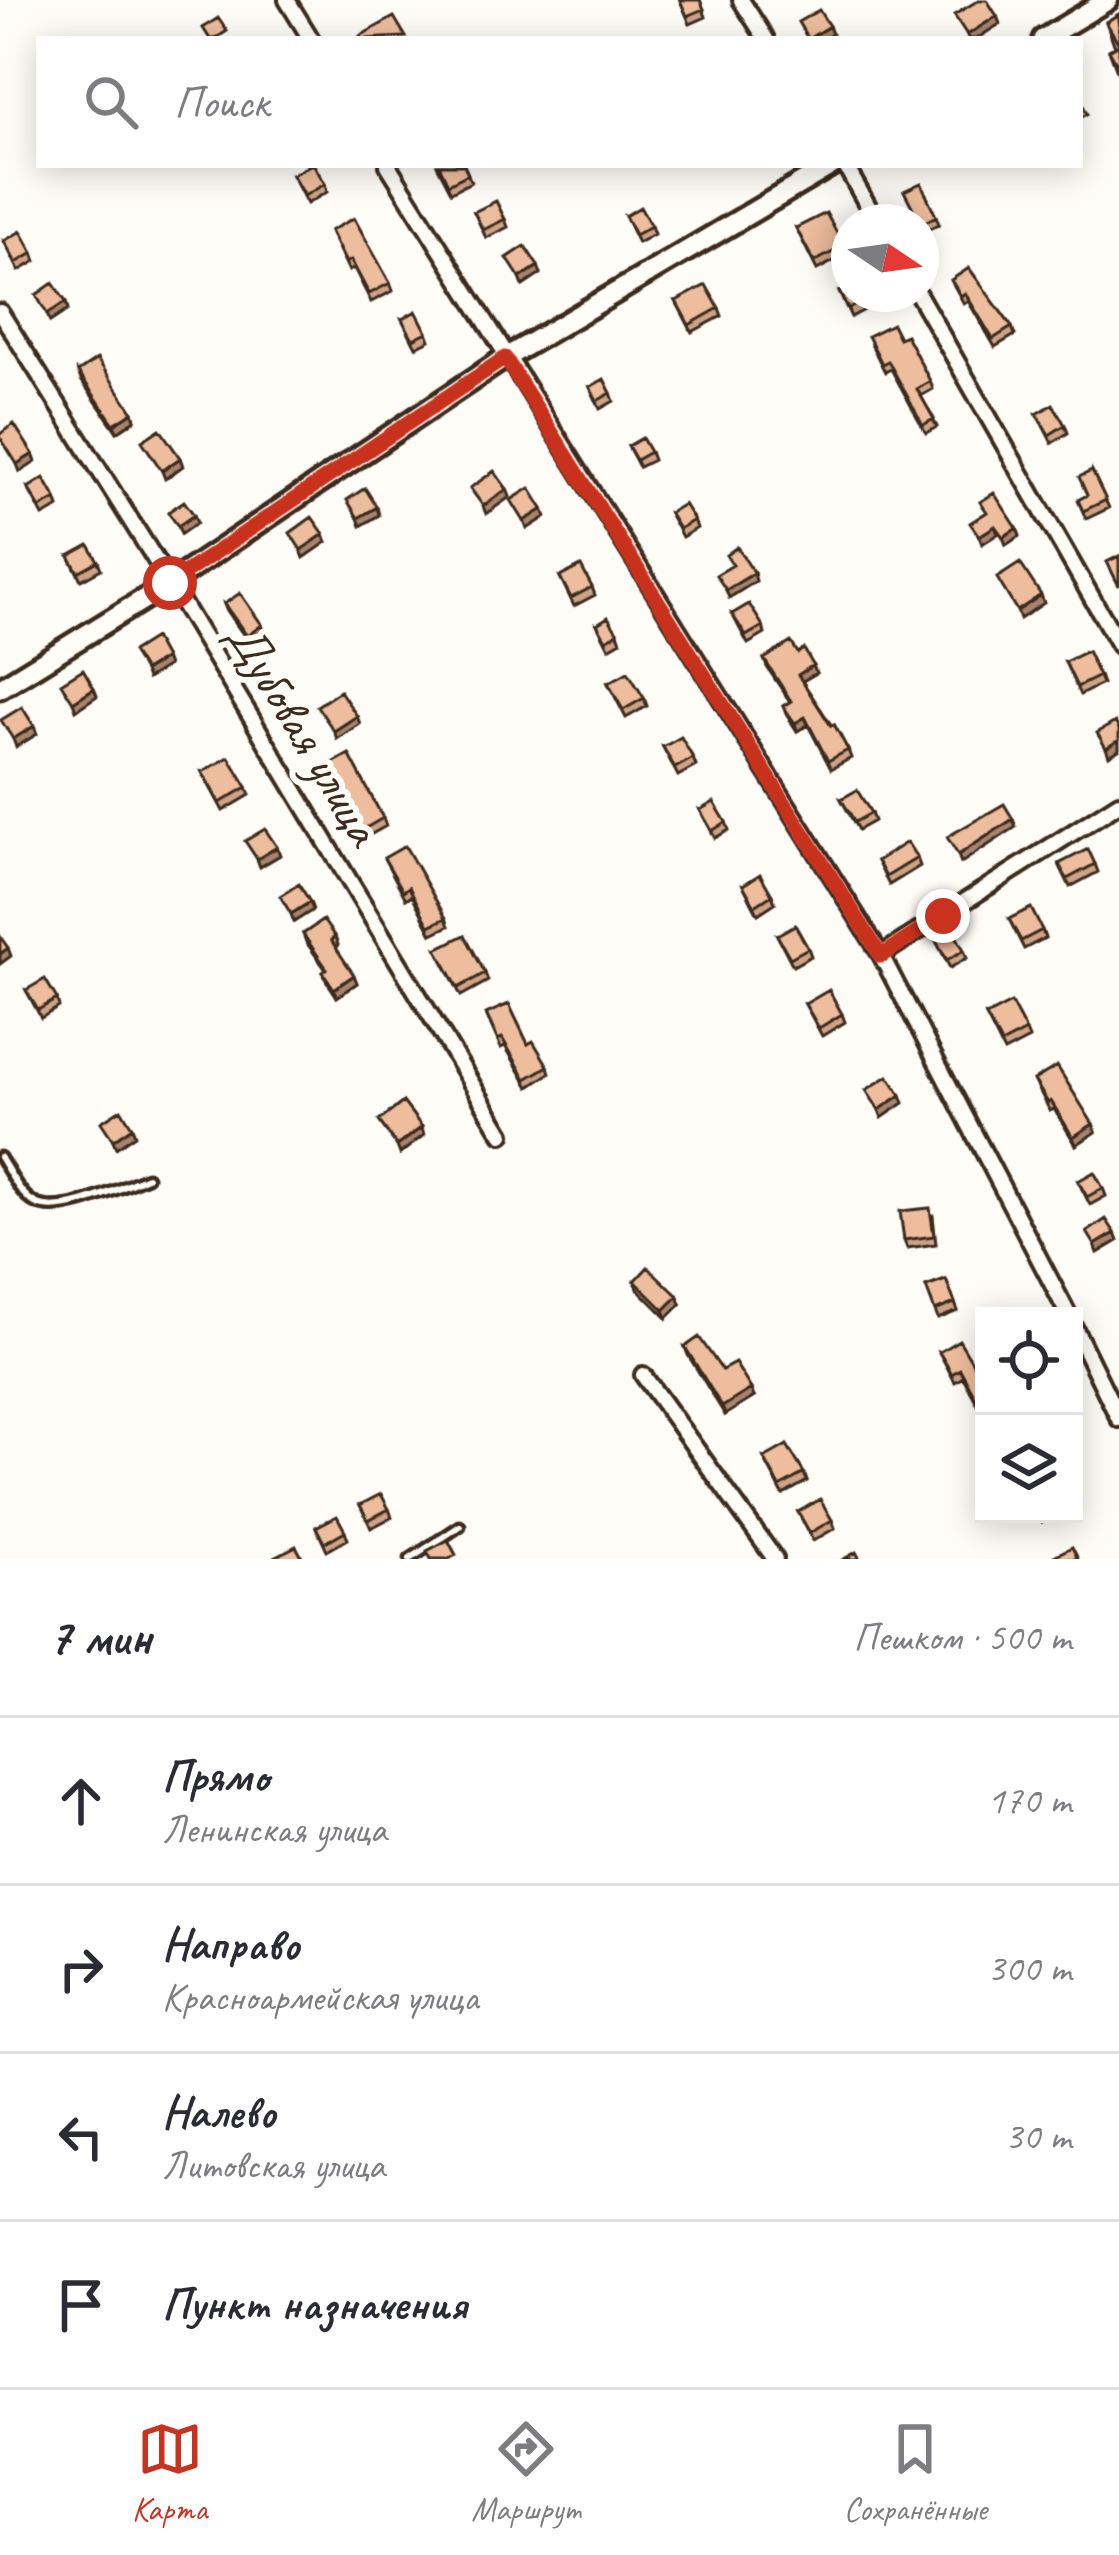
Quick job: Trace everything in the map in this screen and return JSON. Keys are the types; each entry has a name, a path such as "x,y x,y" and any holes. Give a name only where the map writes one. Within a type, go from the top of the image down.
{"main road":[{"path":"1048,36 1108,0"},
{"path":"0,688 170,583 505,358 827,168"}],"street":[{"path":"287,0 309,36"},
{"path":"742,0 764,36"},
{"path":"390,168 881,956 1064,1307"},
{"path":"846,168 867,204"},
{"name":"Дубовая улица","path":"0,312 170,583 502,1134"},
{"path":"928,312 1119,646"},
{"path":"881,956 1119,803"},
{"path":"1083,1345 1119,1419"},
{"path":"643,1375 775,1559"}],"lane":[{"path":"0,1156 21,1190 37,1204 61,1207 147,1177"},
{"path":"410,1559 460,1526"}],"building":[{"path":"680,0 700,0 704,9 687,16"},
{"path":"987,0 997,16 967,35 954,15"},
{"path":"819,10 829,26 806,36 798,22"},
{"path":"1119,14 1119,44 1106,22"},
{"path":"394,17 405,36 360,36"},
{"path":"218,18 227,31 208,36 203,28"},
{"path":"1119,44 1119,67 1109,50"},
{"path":"316,168 325,184 304,196 292,175"},
{"path":"440,168 465,168 468,174 448,184"},
{"path":"921,183 931,204 911,204 904,191"},
{"path":"496,201 505,219 483,230 474,212"},
{"path":"640,207 651,226 635,235 625,216"},
{"path":"826,213 831,222 831,253 814,262 796,228"},
{"path":"354,218 390,283 369,294 330,231"},
{"path":"21,231 33,253 16,263 4,241"},
{"path":"525,246 538,266 520,278 507,258"},
{"path":"969,268 1012,327 993,339 965,293 961,296 951,280"},
{"path":"53,283 66,302 47,314 36,295"},
{"path":"706,285 719,308 689,325 676,301"},
{"path":"416,311 427,332 413,339 402,319"},
{"path":"892,324 899,338 906,335 930,381 917,389 934,419 923,425 888,361 882,364 868,336"},
{"path":"97,359 133,412 114,424 78,372"},
{"path":"604,379 611,393 597,401 590,387"},
{"path":"1053,404 1065,425 1049,435 1037,414"},
{"path":"14,424 33,454 17,464 0,437"},
{"path":"160,429 180,458 162,471 142,441"},
{"path":"642,438 650,452 636,460 628,446"},
{"path":"494,471 507,489 483,506 470,488"},
{"path":"1092,471 1106,500 1083,511 1078,500 1087,495 1079,477"},
{"path":"44,478 56,499 40,508 28,488"},
{"path":"365,488 377,507 358,518 347,500"},
{"path":"530,488 543,509 524,521 511,500"},
{"path":"994,493 1017,528 1003,537 995,526 979,536 970,523 987,512 980,502"},
{"path":"184,501 194,515 178,526 168,512"},
{"path":"684,504 694,520 679,529 669,513"},
{"path":"312,517 324,534 301,550 290,533"},
{"path":"89,545 98,561 78,572 69,556"},
{"path":"737,547 754,573 726,590 716,575 733,565 726,555"},
{"path":"1119,556 1119,586 1107,562"},
{"path":"1020,563 1041,595 1017,611 997,578"},
{"path":"581,566 592,587 571,598 560,577"},
{"path":"240,593 262,625 247,636 224,604"},
{"path":"749,604 763,626 746,636 732,614"},
{"path":"608,617 618,633 606,640 597,624"},
{"path":"154,638 165,658 144,671 132,652"},
{"path":"791,642 798,653 804,649 813,665 798,675 848,750 828,761 805,717 795,723 783,706 791,701 764,659"},
{"path":"1087,651 1099,676 1077,687 1065,662"},
{"path":"83,669 94,688 73,702 61,683"},
{"path":"628,672 644,698 623,710 608,683"},
{"path":"340,691 357,716 334,731 317,706"},
{"path":"22,707 34,726 13,739 1,720"},
{"path":"1115,722 1119,740 1106,748 1097,733"},
{"path":"681,737 693,758 675,768 663,747"},
{"path":"349,754 383,818 359,832 324,768"},
{"path":"229,757 247,787 220,803 202,772"},
{"path":"857,790 871,813 855,822 841,799"},
{"path":"714,802 726,822 712,831 700,810"},
{"path":"1004,804 1013,819 958,855 947,837"},
{"path":"265,829 277,847 257,859 245,841"},
{"path":"907,842 917,858 886,877 877,861"},
{"path":"405,846 446,918 429,926 409,887 403,891 384,858"},
{"path":"1088,849 1095,864 1067,879 1059,864"},
{"path":"760,874 772,895 755,906 743,885"},
{"path":"299,884 310,902 291,914 280,896"},
{"path":"1031,908 1042,930 1021,941 1009,919"},
{"path":"323,920 354,975 334,989 323,972 327,969 303,934"},
{"path":"795,925 808,948 790,958 777,935"},
{"path":"951,927 964,950 947,960 934,937"},
{"path":"465,935 485,973 458,988 437,949"},
{"path":"45,979 57,999 38,1010 26,990"},
{"path":"829,990 842,1014 819,1028 805,1004"},
{"path":"1011,1003 1026,1031 1001,1044 986,1016"},
{"path":"509,1004 528,1044 533,1041 548,1066 526,1079 486,1014"},
{"path":"1057,1066 1093,1124 1073,1137 1034,1080"},
{"path":"888,1076 901,1095 879,1110 866,1090"},
{"path":"403,1102 422,1127 397,1146 379,1121"},
{"path":"121,1109 132,1127 113,1140 101,1122"},
{"path":"1094,1172 1103,1188 1087,1197 1078,1181"},
{"path":"930,1208 934,1236 904,1240 900,1211"},
{"path":"1106,1219 1115,1233 1095,1245 1087,1232"},
{"path":"648,1267 678,1296 664,1310 635,1281"},
{"path":"946,1280 955,1303 935,1311 926,1287"},
{"path":"699,1337 722,1370 735,1363 751,1389 722,1407 685,1347"},
{"path":"959,1340 975,1367 975,1396 960,1369 952,1374 939,1352"},
{"path":"787,1445 804,1473 780,1487 764,1458"},
{"path":"381,1494 389,1509 368,1520 360,1505"},
{"path":"820,1499 832,1520 810,1533 798,1512"},
{"path":"337,1516 345,1531 324,1543 316,1527"},
{"path":"448,1540 456,1555 431,1559 427,1551"},
{"path":"296,1546 303,1559 276,1559 275,1557"},
{"path":"1072,1547 1078,1559 1055,1559 1054,1556"}],"route":[{"path":"170,583 505,358 881,956 943,916"}]}
